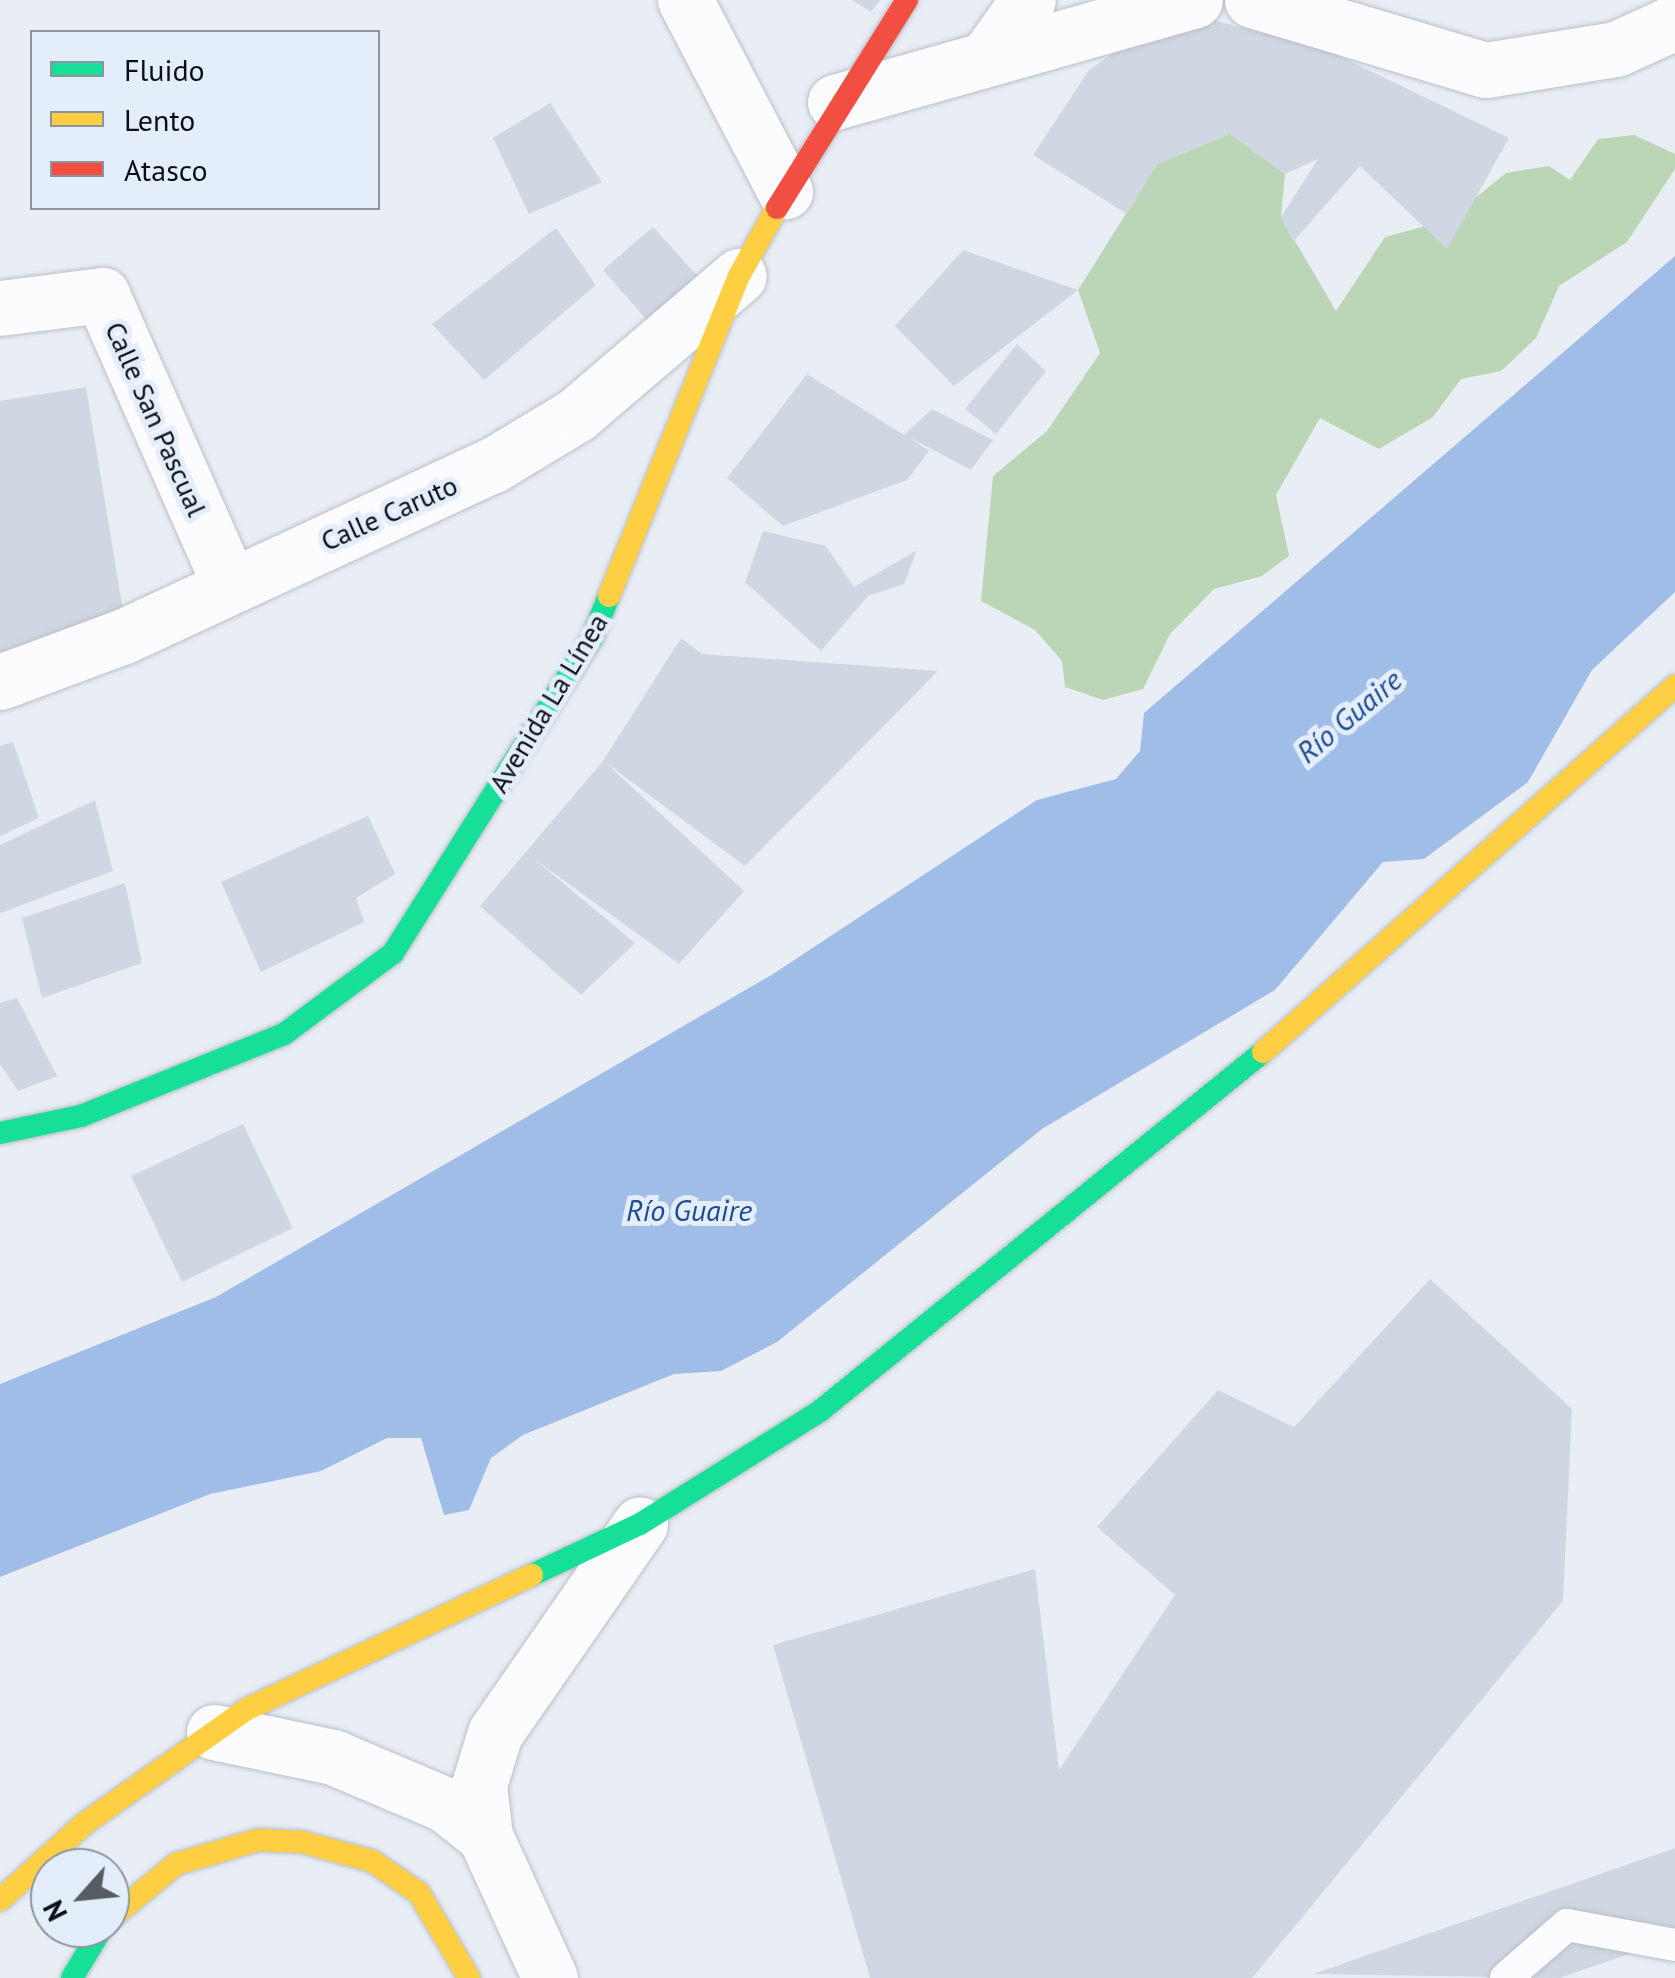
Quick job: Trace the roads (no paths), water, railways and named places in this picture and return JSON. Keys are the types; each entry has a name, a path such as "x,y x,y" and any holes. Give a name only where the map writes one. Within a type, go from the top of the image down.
{"street":[{"path":"685,0 785,191"},
{"name":"Avenida La Línea","path":"0,1133 81,1116 284,1034 393,953 592,638 739,276 836,102 907,0"},
{"path":"986,59 1028,0"},
{"path":"836,102 1194,0"},
{"path":"1252,0 1486,70 1616,49 1675,22"},
{"name":"Calle Caruto","path":"0,682 124,636 228,581 493,465 576,414 739,276"},
{"name":"Calle San Pascual","path":"0,308 102,295 228,581"},
{"path":"0,1900 84,1824 214,1732 640,1524 820,1411 988,1284 1675,686"},
{"path":"550,1978 485,1836 479,1785 495,1733 640,1524"},
{"path":"214,1732 387,1776 485,1836"},
{"path":"130,1902 176,1864 258,1840 302,1842 372,1862 418,1893 468,1978"},
{"path":"72,1978 90,1948"}],"lane":[{"path":"1506,1978 1567,1926 1675,1944"}],"water":[{"name":"Río Guaire","path":"1675,256 1675,592 1592,670 1528,782 1424,859 1383,862 1275,990 1042,1129 777,1342 721,1371 674,1374 523,1435 491,1458 469,1510 444,1515 421,1438 387,1438 321,1471 210,1494 0,1577 0,1384 216,1297 773,974 1037,800 1116,779 1140,751 1144,713"}]}
